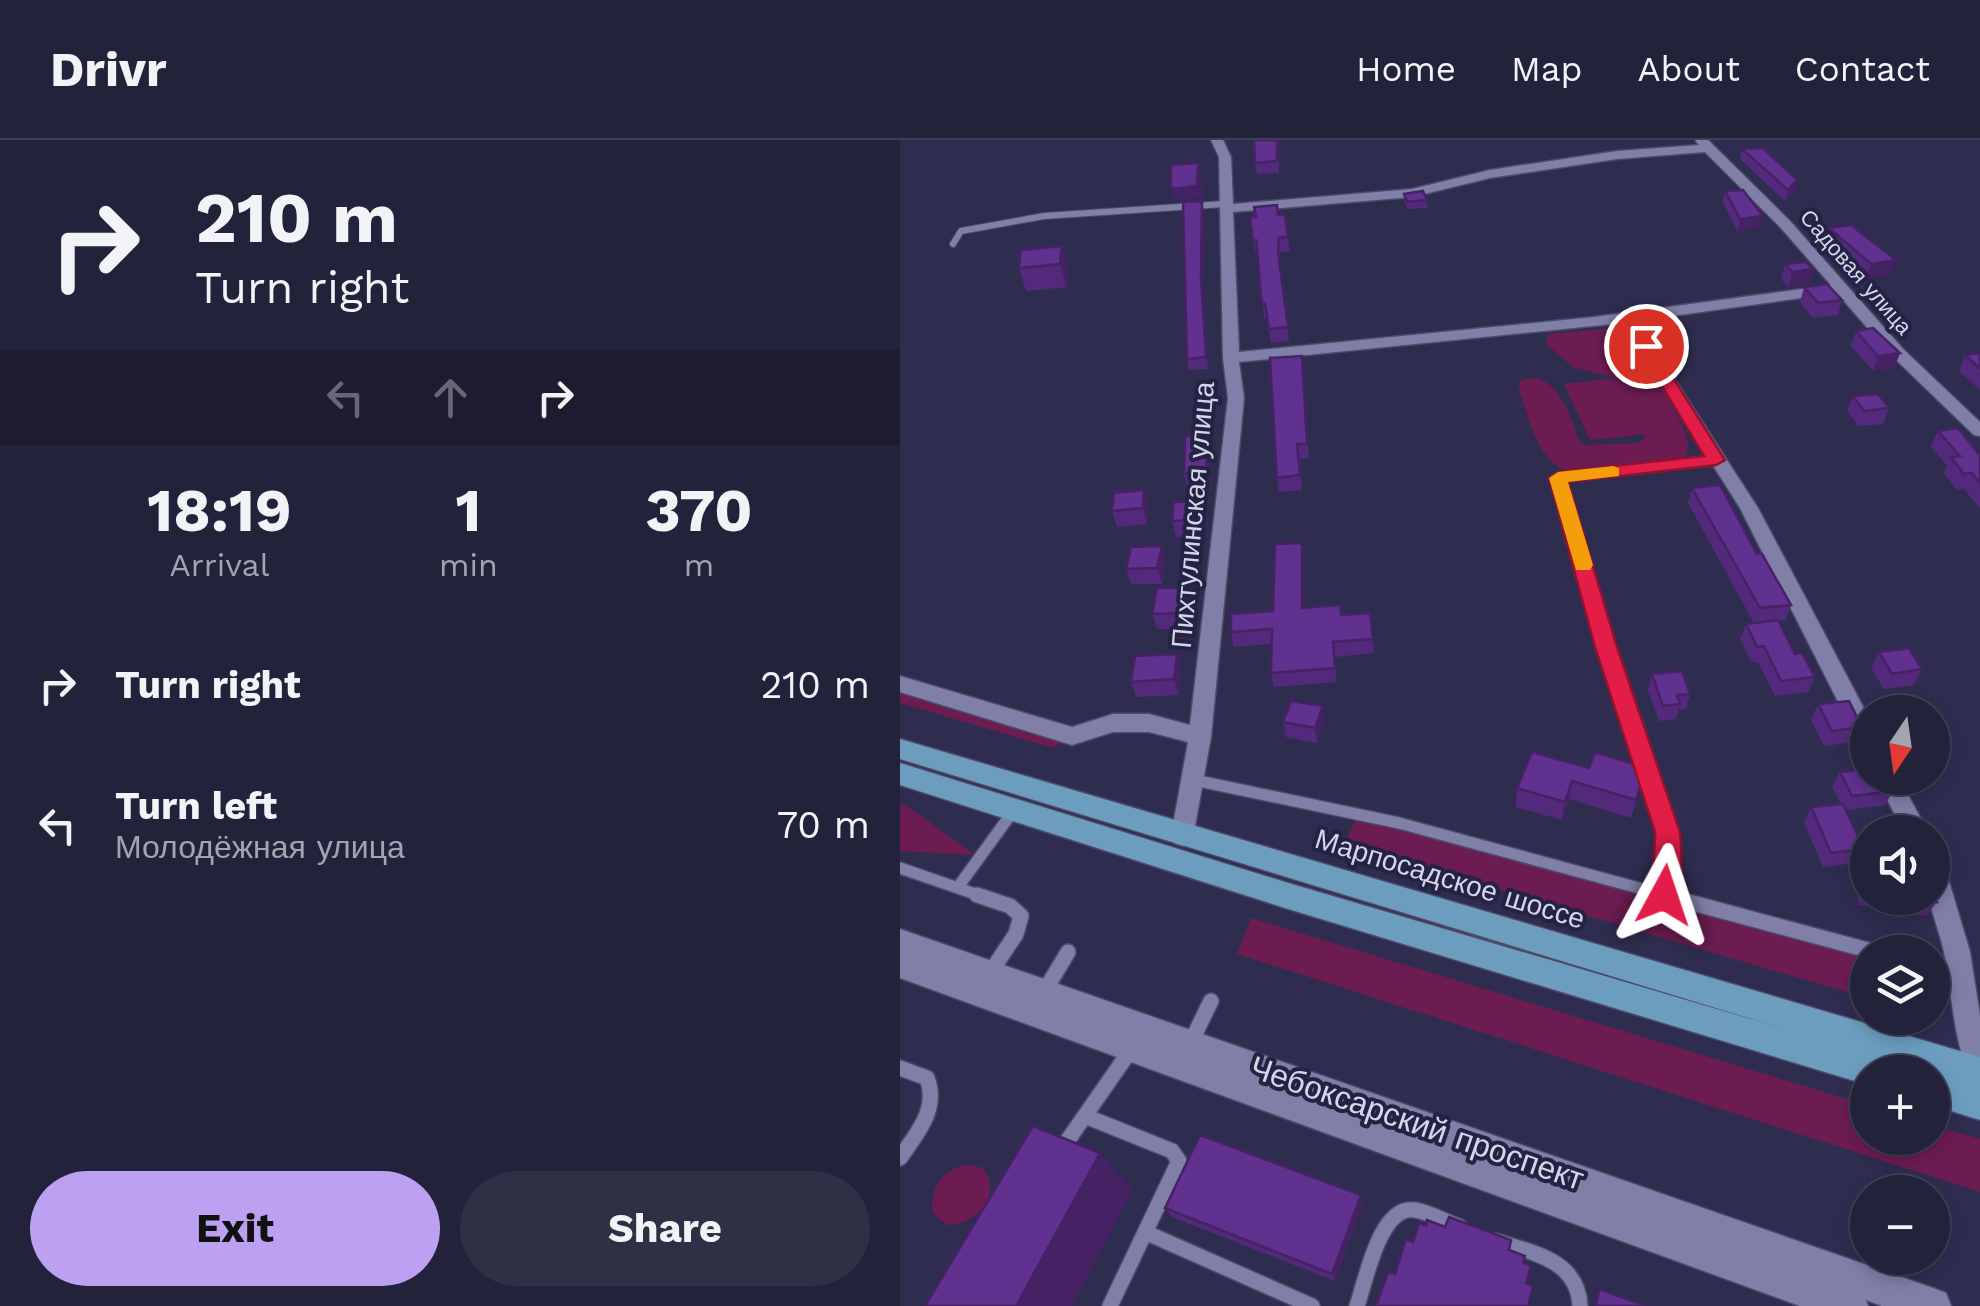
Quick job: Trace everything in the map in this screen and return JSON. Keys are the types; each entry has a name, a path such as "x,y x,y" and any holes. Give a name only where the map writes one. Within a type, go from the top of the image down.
{"main road":[{"name":"Марпосадское шоссе","path":"900,749 1980,1071"},
{"path":"900,774 1850,1064"},
{"path":"1950,1095 1980,1104"}],"street":[{"name":"Пихтулинская улица","path":"1182,836 1200,737 1236,398 1224,206 1225,157 1217,140"},
{"path":"1224,206 1412,192 1490,174 1704,144"},
{"name":"Садовая улица","path":"1704,144 1754,197 1786,224 1896,352 1980,431"},
{"path":"1231,358 1628,318 1842,288"},
{"path":"1628,318 1749,508 1850,704"},
{"path":"900,684 1072,736 1112,723 1148,723 1200,737"},
{"path":"1947,915 1958,952 1980,1071"},
{"name":"Чебоксарский проспект","path":"903,964 1044,992 1138,1037"},
{"name":"Чебоксарский проспект","path":"984,983 1185,1054 1850,1306"},
{"name":"Чебоксарский проспект","path":"1185,1054 1932,1306"}],"lane":[{"path":"953,244 959,232 969,228 1023,218 1224,206"},
{"path":"1664,895 1670,861 1668,832 1606,647 1558,478 1716,460"},
{"path":"1194,780 1400,823 1850,945"},
{"path":"958,887 1014,810"},
{"path":"900,868 1010,906 1021,916 1016,934 984,983"},
{"path":"1044,992 1068,952"},
{"path":"1950,973 1960,976"},
{"path":"1185,1054 1210,1001"},
{"path":"1050,1166 1138,1037"},
{"path":"900,1068 927,1078 933,1095 930,1111 900,1158"},
{"path":"1085,1116 1176,1156 1177,1172 1110,1306"},
{"path":"1357,1306 1384,1227 1395,1212 1412,1209 1468,1230"},
{"path":"1146,1232 1312,1306"},
{"path":"1487,1237 1571,1270 1580,1288 1580,1306"}],"shaded area":[{"path":"1614,328 1640,343 1683,428 1687,455 1672,462 1564,470 1540,446 1519,390 1520,381 1532,378 1552,387 1584,445 1640,443 1646,434 1590,440 1564,384 1616,378 1573,367 1546,344 1549,334"},
{"path":"900,684 1072,736 1053,748 900,703"},
{"path":"900,804 910,808 975,855 900,851"},
{"path":"1358,815 1850,951 1850,993 1344,844"},
{"path":"1251,918 1850,1100 1850,1150 1237,954"},
{"path":"1950,1130 1980,1139 1980,1192 1950,1182 1950,1175 1927,1175 1864,1155 1950,1155"},
{"path":"965,1164 983,1168 989,1178 988,1198 967,1220 947,1225 933,1213 935,1189 950,1171"}],"building":[{"path":"1254,140 1277,140 1277,161 1255,163"},
{"path":"1763,148 1797,180 1788,190 1742,149"},
{"path":"1198,163 1197,185 1202,185 1171,189 1171,165"},
{"path":"1743,190 1763,216 1740,219 1725,191"},
{"path":"1423,191 1427,200 1407,202 1404,194"},
{"path":"1202,201 1206,357 1187,359 1183,202"},
{"path":"1277,205 1278,215 1285,215 1288,237 1279,238 1278,252 1288,327 1269,329 1250,217 1256,217 1254,207"},
{"path":"1851,225 1896,260 1871,264 1829,228"},
{"path":"1062,246 1060,264 1019,268 1021,250"},
{"path":"1806,262 1813,269 1792,272 1785,264"},
{"path":"1827,284 1842,300 1818,303 1804,287"},
{"path":"1873,328 1900,353 1878,356 1856,331"},
{"path":"1980,353 1980,368 1965,355"},
{"path":"1302,356 1307,444 1297,444 1300,475 1277,478 1270,358"},
{"path":"1878,394 1889,408 1864,411 1853,396"},
{"path":"1958,428 1980,456 1980,483 1972,473 1964,474 1951,457 1960,456 1938,431"},
{"path":"1205,434 1207,472 1184,474 1185,436"},
{"path":"1720,485 1757,554 1762,554 1791,605 1760,608 1692,488"},
{"path":"1144,490 1143,508 1112,511 1114,493"},
{"path":"1198,501 1196,520 1172,521 1174,502"},
{"path":"1302,543 1302,608 1340,605 1341,615 1370,613 1373,639 1333,642 1335,668 1271,673 1272,629 1231,632 1231,614 1273,611 1275,544"},
{"path":"1162,546 1157,568 1126,569 1131,547"},
{"path":"1157,588 1190,588 1185,613 1152,614"},
{"path":"1778,620 1795,654 1802,653 1815,677 1781,681 1764,646 1757,647 1746,624"},
{"path":"1909,648 1922,669 1892,674 1879,652"},
{"path":"1177,654 1174,679 1131,682 1135,656"},
{"path":"1682,671 1690,694 1677,695 1680,704 1663,706 1652,674"},
{"path":"1291,701 1323,706 1315,728 1283,722"},
{"path":"1849,701 1850,729 1832,731 1818,704"},
{"path":"1532,752 1589,768 1595,752 1646,768 1636,800 1572,781 1565,802 1517,788"},
{"path":"1850,771 1850,792 1840,772"},
{"path":"1843,804 1850,819 1850,851 1831,853 1811,807"},
{"path":"1033,1126 1100,1153 1016,1306 925,1306"},
{"path":"1200,1135 1361,1195 1332,1274 1165,1208"},
{"path":"1449,1217 1511,1240 1509,1250 1525,1256 1523,1262 1531,1266 1526,1283 1533,1286 1528,1306 1376,1306 1388,1272 1395,1274 1406,1239 1413,1242 1419,1223 1426,1226 1427,1220 1445,1227"},
{"path":"1599,1289 1646,1306 1596,1306"}],"slow traffic":[{"path":"1583,565 1558,478 1613,472"}],"route":[{"path":"1646,346 1716,460 1558,478 1606,647 1668,832 1670,861 1664,895"}]}
